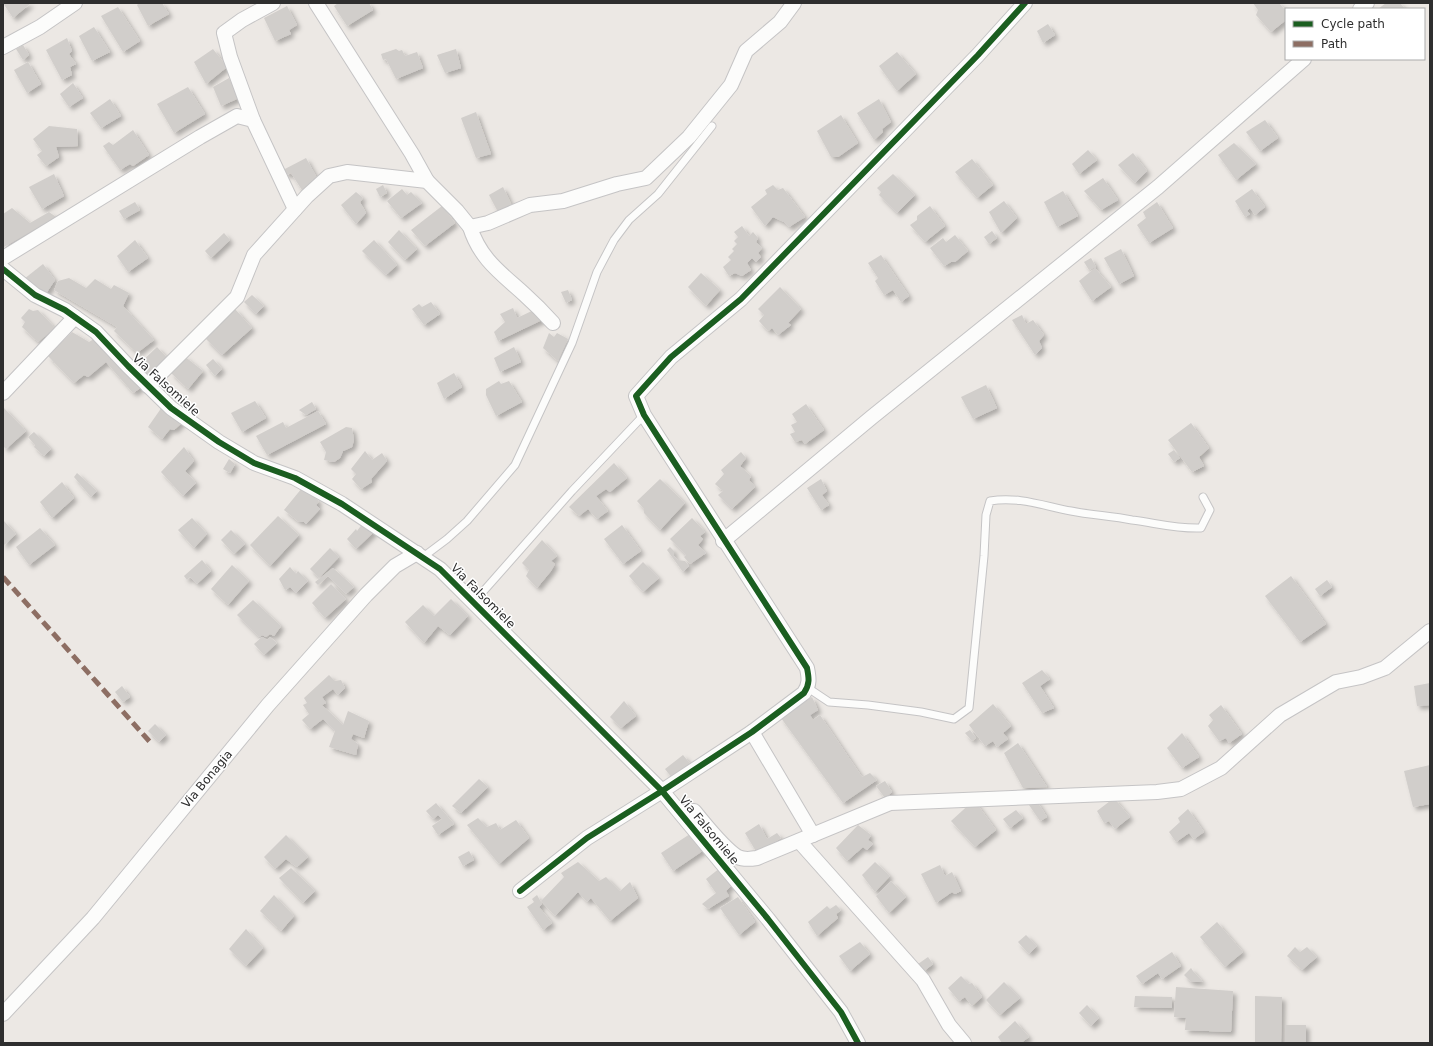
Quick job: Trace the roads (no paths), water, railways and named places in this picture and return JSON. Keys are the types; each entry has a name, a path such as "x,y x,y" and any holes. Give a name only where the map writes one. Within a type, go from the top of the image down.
{"street":[{"path":"3,47 40,27 75,3"},
{"path":"273,3 242,20 224,33 230,57 252,120 295,209"},
{"path":"316,3 412,154 427,181 458,211 470,227 475,243 496,270 524,293 553,323"},
{"path":"470,227 488,223 530,205 563,201 617,184 646,178 689,137 731,85 746,51 780,22 794,3"},
{"path":"520,891 587,838 752,732 804,693 808,688 810,680 807,668 784,629 724,541 644,416 636,396 671,357 740,299 978,55 1025,3"},
{"path":"724,541 872,417 1158,187 1303,60"},
{"path":"3,258 237,116 252,120"},
{"path":"148,386 237,297 254,255 307,196 329,176 347,172 427,181"},
{"name":"Via Falsomiele","path":"3,269 36,295 75,317 96,332 171,408 219,442 254,463 295,478 336,500 440,569 662,791 768,919 841,1012 858,1043"},
{"path":"3,393 75,317"},
{"name":"Via Bonagia","path":"3,1014 92,918 268,705 361,600 395,566 420,555"},
{"path":"681,813 694,811 713,834 733,853 738,857 748,859 757,858 890,803 1157,792 1181,789 1221,768 1280,714 1336,682 1361,677 1385,668 1430,631"},
{"path":"752,732 812,835"},
{"path":"799,841 924,980 949,1025 964,1043"}],"lane":[{"path":"420,555 442,543 467,521 515,465 572,343 597,272 614,240 629,220 658,194 712,126"},
{"path":"473,603 572,491 644,416"},
{"path":"808,688 829,702 921,712 954,719 969,708 984,556 986,515 990,502 1004,499 1032,503 1072,512 1178,528 1201,528 1210,510 1203,498"}]}
